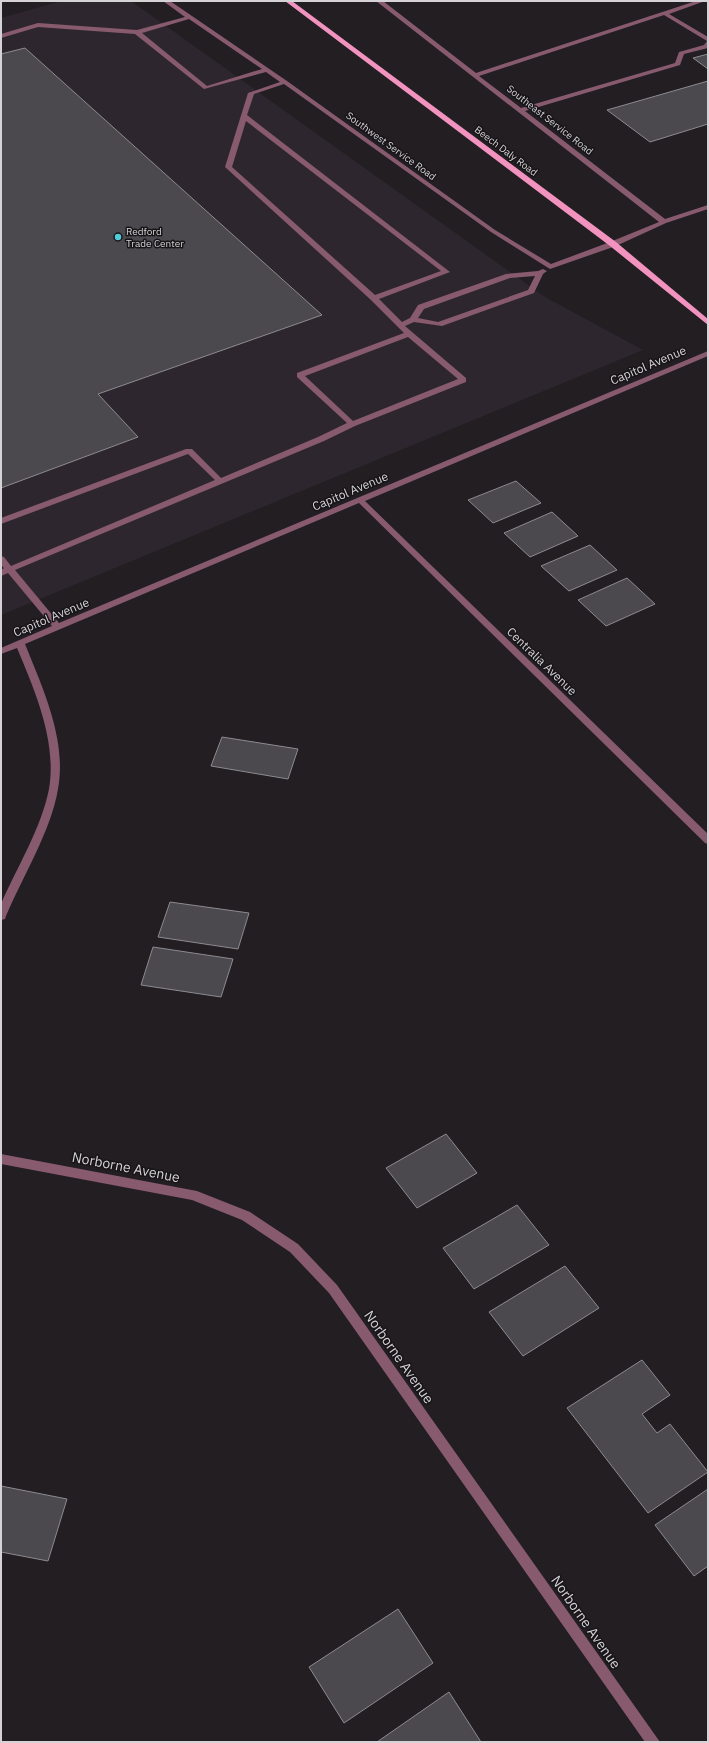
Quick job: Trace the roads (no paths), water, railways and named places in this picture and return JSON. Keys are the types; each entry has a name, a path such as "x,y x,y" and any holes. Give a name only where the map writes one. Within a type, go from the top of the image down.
{"main road":[{"name":"Beech Daly Road","path":"288,1 613,244 708,323"}],"street":[{"name":"Southwest Service Road","path":"166,1 285,82 493,231 550,267"},
{"name":"Southeast Service Road","path":"378,1 664,222"},
{"path":"475,75 702,1"},
{"path":"664,13 708,40"},
{"path":"1,36 38,25 137,32 190,17"},
{"path":"137,32 206,88 266,70"},
{"path":"520,110 678,64 681,53 708,46 708,43"},
{"path":"5,571 321,440 352,424 463,380 409,334 374,298 228,167 251,93 285,82"},
{"path":"244,116 446,272 374,298"},
{"path":"413,320 421,307 509,276 540,273 550,267 613,244 664,222 708,207"},
{"path":"400,324 413,320 438,324 531,291 540,273"},
{"path":"352,424 300,375 409,334"},
{"name":"Capitol Avenue","path":"1,651 708,353"},
{"path":"1,521 188,451 220,481"},
{"name":"Centralia Avenue","path":"360,500 708,840"},
{"path":"1,559 5,571 58,627"},
{"path":"1,916 44,820 53,790 56,767 54,744 36,683 20,643"},
{"name":"Norborne Avenue","path":"1,1159 193,1195 246,1216 294,1248 333,1290 653,1742"}],"place":[{"name":"Redford Trade Center","path":"118,237"}]}
